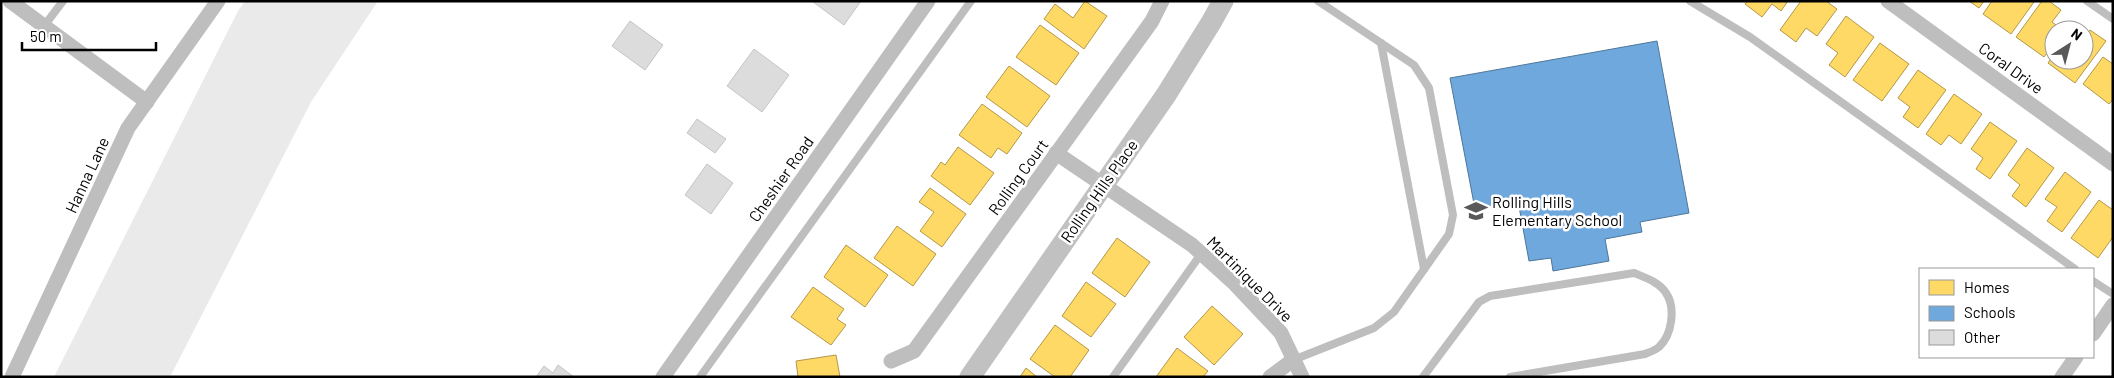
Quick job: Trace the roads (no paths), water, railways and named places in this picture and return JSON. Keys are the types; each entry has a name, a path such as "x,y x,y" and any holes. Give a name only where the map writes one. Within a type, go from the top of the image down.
{"street":[{"path":"10,1 147,102"},
{"name":"Hanna Lane","path":"12,377 128,128 218,1"},
{"name":"Cheshier Road","path":"663,377 928,1"},
{"name":"Rolling Court","path":"891,361 914,351 1152,21 1162,1"},
{"name":"Rolling Hills Place","path":"970,377 1166,95 1223,1"},
{"name":"Coral Drive","path":"1888,1 2113,164"},
{"name":"Martinique Drive","path":"1056,153 1192,245 1236,284 1281,333 1302,377"},
{"path":"2094,333 2113,305"},
{"path":"2062,377 2075,358"},
{"path":"1270,377 1293,360"}],"lane":[{"path":"44,26 62,1"},
{"path":"700,377 971,1"},
{"path":"1293,360 1374,328 1394,312 1449,234 1453,215 1428,88 1414,65 1318,1"},
{"path":"1690,1 1750,37 2074,268"},
{"path":"2087,1 2113,20"},
{"path":"1381,43 1424,269"},
{"path":"1113,377 1201,254"},
{"path":"1423,377 1479,302 1490,296 1634,273 1653,280 1666,293 1673,312 1669,330 1659,348 1646,354 1510,377"},
{"path":"2094,282 2113,294"}],"place":[{"name":"Rolling Hills Elementary School","path":"1476,211"}]}
